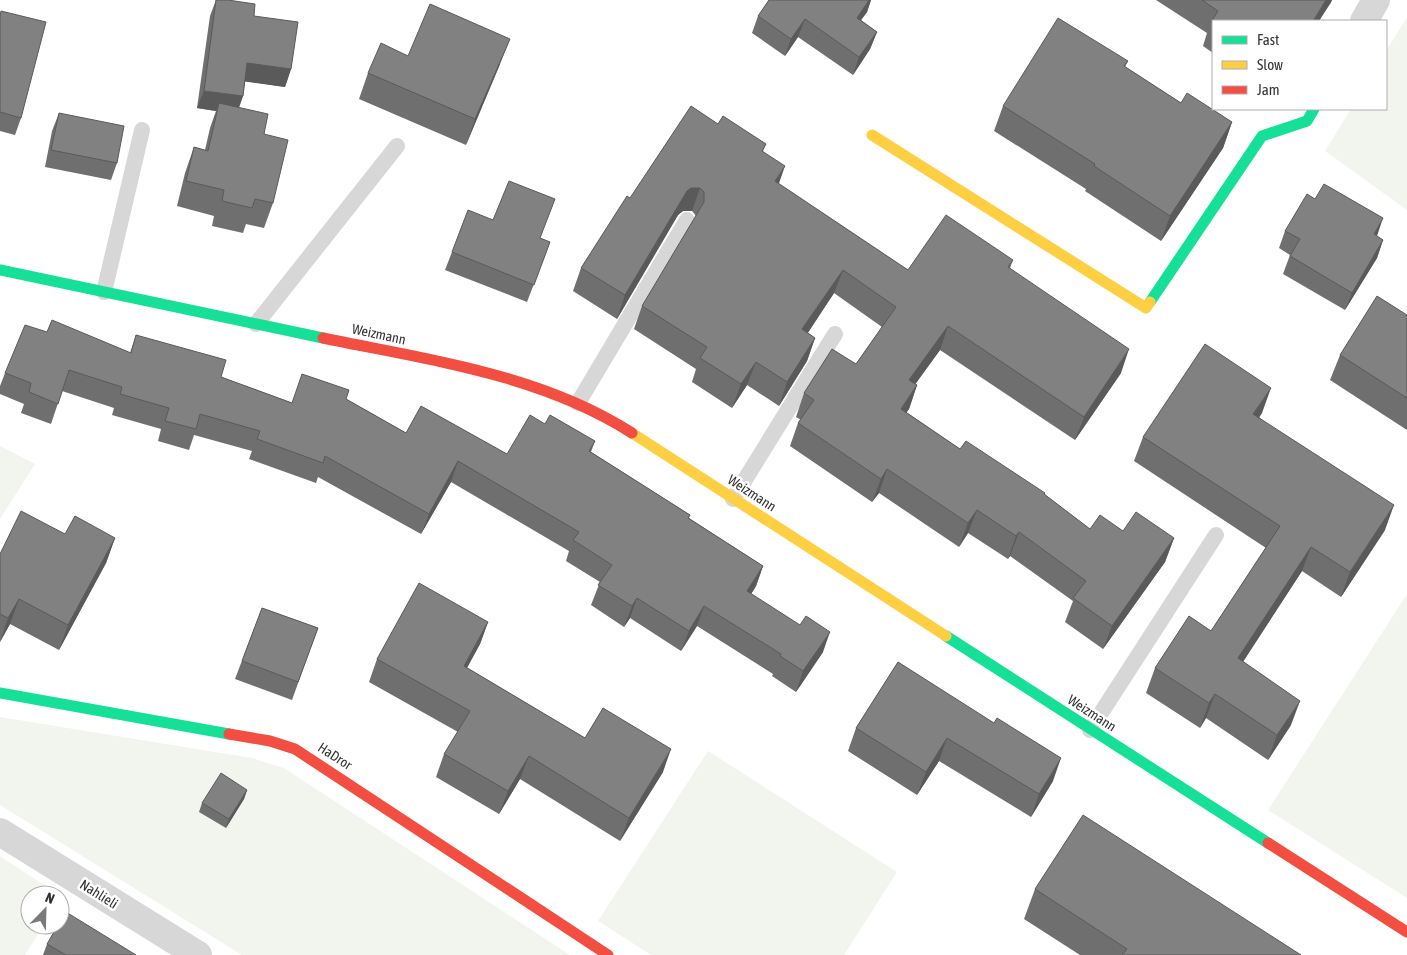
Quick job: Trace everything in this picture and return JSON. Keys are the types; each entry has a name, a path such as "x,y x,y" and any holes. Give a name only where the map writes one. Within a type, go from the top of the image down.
{"street":[{"path":"1365,20 1376,0"},
{"path":"872,136 1146,308 1262,136 1308,121 1314,110"},
{"name":"Weizmann","path":"0,270 503,376 547,390 578,403 629,431 1090,730 1407,932"},
{"name":"HaDror","path":"0,693 270,741 295,749 608,955"},
{"name":"Nahlieli","path":"0,832 198,955"}],"lane":[{"path":"104,292 142,130"},
{"path":"256,324 397,146"},
{"path":"578,403 687,220"},
{"path":"733,499 835,334"},
{"path":"1090,730 1216,535"}],"shaded area":[{"path":"1407,17 1407,210 1325,151 1350,110 1387,110 1387,49"},
{"path":"0,446 35,464 0,519"},
{"path":"1407,594 1407,898 1268,810"},
{"path":"0,717 252,758 284,768 570,955 242,955 0,805"},
{"path":"708,751 897,872 844,955 651,955 598,921"},
{"path":"0,856 44,885 20,885 20,935 38,935 25,955 0,955"}],"building":[{"path":"216,0 255,4 254,16 298,22 291,69 247,63 243,96 204,91"},
{"path":"769,0 869,0 857,18 877,32 859,57 805,19 791,39 758,16"},
{"path":"1202,0 1326,0 1314,20 1212,20 1218,11"},
{"path":"430,4 510,39 475,119 368,73 381,43 408,56"},
{"path":"1,11 46,22 21,118 0,112"},
{"path":"1058,18 1128,61 1124,66 1181,103 1187,93 1232,122 1170,216 1094,166 1095,164 1003,106"},
{"path":"219,103 268,114 264,134 288,140 273,203 255,199 252,208 222,201 224,190 186,181 194,147 208,151"},
{"path":"691,106 718,124 723,116 766,144 762,151 785,166 775,181 908,270 946,215 1013,260 1008,267 1129,349 1084,417 948,326 909,380 917,385 901,409 960,449 966,441 1045,493 1090,529 1100,515 1123,531 1136,512 1174,538 1112,626 1073,598 1086,581 1019,532 1016,536 977,510 968,523 887,469 881,479 798,423 814,400 804,393 832,349 856,364 896,307 843,270 802,329 815,338 787,382 756,362 741,384 700,358 707,347 642,306 704,202 704,192 700,188 691,188 687,191 625,295 581,268 627,196 630,198"},
{"path":"59,113 124,126 117,163 51,150"},
{"path":"509,181 555,199 540,238 550,242 534,285 452,252 468,210 493,220"},
{"path":"1324,184 1383,218 1374,234 1383,240 1352,293 1290,256 1300,239 1285,231 1307,194 1315,199"},
{"path":"1377,296 1407,315 1407,398 1340,355"},
{"path":"52,320 131,353 136,335 226,360 221,377 292,403 302,374 349,390 346,399 406,433 421,406 507,454 530,415 545,424 550,415 595,441 589,451 690,515 688,518 763,566 747,591 800,625 806,616 830,632 803,671 780,656 781,654 704,606 689,631 637,598 632,606 598,585 612,565 573,540 579,532 458,461 429,514 325,456 323,463 257,439 260,431 200,414 196,429 165,421 169,408 120,394 122,387 69,370 58,404 29,392 31,383 5,373 25,325 47,332"},
{"path":"1205,344 1271,388 1253,414 1394,505 1350,572 1311,547 1238,658 1300,701 1277,735 1215,694 1209,703 1155,668 1189,616 1211,631 1280,526 1143,437"},
{"path":"21,511 65,534 75,516 115,538 68,625 19,599 8,618 0,614 0,554"},
{"path":"419,583 488,622 464,666 585,738 603,708 671,749 629,818 529,756 508,791 444,754 470,711 377,659"},
{"path":"262,608 318,628 298,682 242,661"},
{"path":"898,662 994,723 997,718 1061,758 1039,794 947,738 926,772 856,728"},
{"path":"221,773 247,790 229,819 202,803"},
{"path":"1083,815 1301,955 1122,955 1127,949 1035,889"},
{"path":"70,914 136,955 66,955 47,944 52,935 70,935"}],"traffic: fast":[{"path":"1150,302 1262,136 1307,121 1313,110"},
{"path":"0,270 323,338"},
{"path":"946,636 1268,843"},
{"path":"0,693 229,734"}],"traffic: slow":[{"path":"872,135 1146,308 1150,302"},
{"path":"632,433 946,636"}],"traffic: jam":[{"path":"323,338 443,362 521,383 560,396 597,413 632,433"},
{"path":"229,734 270,741 295,749 608,955"},
{"path":"1268,843 1407,932"}]}
